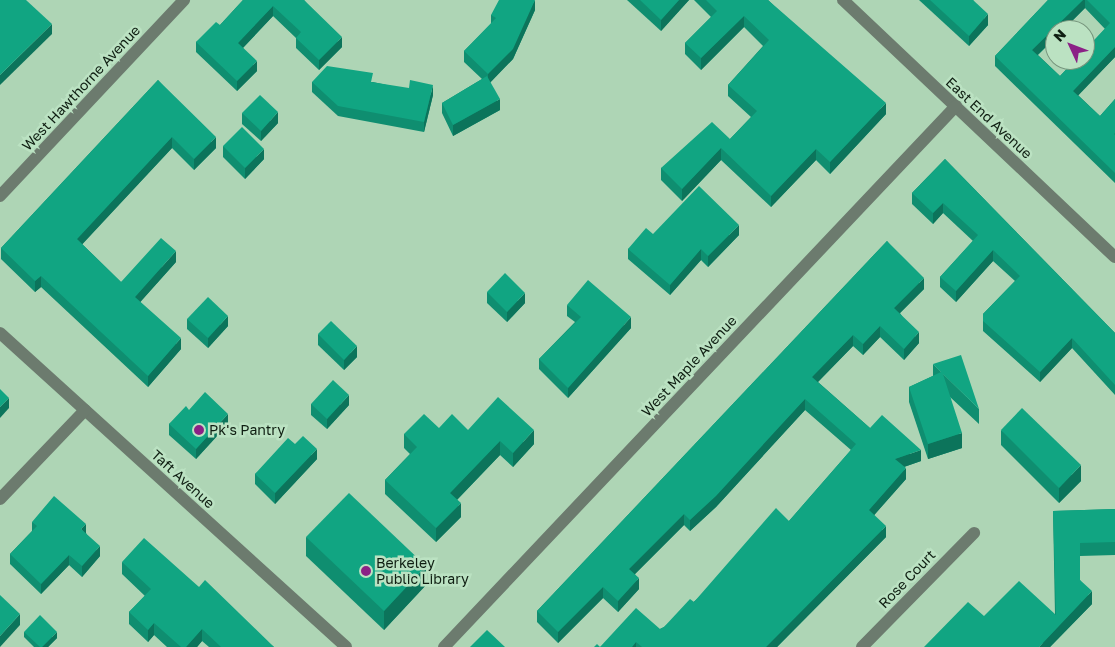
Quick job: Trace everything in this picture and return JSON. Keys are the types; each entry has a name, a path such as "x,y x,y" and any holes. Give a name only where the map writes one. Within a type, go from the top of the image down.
{"street":[{"name":"West Hawthorne Avenue","path":"0,196 184,0"},
{"name":"East End Avenue","path":"843,0 1115,257"},
{"name":"West Maple Avenue","path":"444,647 956,106"},
{"name":"Taft Avenue","path":"0,334 346,647"},
{"path":"0,499 85,410"},
{"name":"Rose Court","path":"862,647 974,533"}],"building":[{"path":"0,0 26,0 52,24 0,75"},
{"path":"243,0 304,0 342,37 319,60 296,38 301,32 273,6 238,43 257,61 237,81 196,42 216,22 220,25"},
{"path":"499,0 535,0 513,49 488,74 464,51 496,18 491,15"},
{"path":"640,0 679,0 661,20"},
{"path":"706,0 768,0 886,103 830,162 816,149 771,196 721,148 682,189 661,168 712,122 730,139 757,111 728,85 769,40 744,16 701,58 685,43 717,11"},
{"path":"930,0 973,0 988,14 969,36"},
{"path":"1048,0 1083,0 1063,20 1045,20 1045,37 1032,50 1045,62 1045,70 1054,70 1060,76 1066,70 1093,70 1073,91 1100,116 1115,99 1115,173 995,56"},
{"path":"1087,0 1115,0 1115,47 1095,68 1095,39 1110,23"},
{"path":"327,66 373,73 371,82 409,88 410,80 433,85 424,122 338,106 312,82"},
{"path":"487,76 500,99 453,125 442,103"},
{"path":"158,80 216,137 194,159 172,137 77,239 121,282 161,238 176,251 135,297 181,338 148,376 41,276 35,281 1,248"},
{"path":"260,95 278,112 261,131 242,113"},
{"path":"242,127 264,149 245,168 223,146"},
{"path":"945,159 1115,333 1115,385 1072,338 1040,372 983,321 983,314 1020,276 993,250 956,291 940,277 978,235 943,203 933,213 912,193"},
{"path":"699,186 739,225 708,256 701,249 670,285 628,249 646,228 653,234"},
{"path":"887,241 924,278 894,308 919,332 904,349 880,326 863,344 853,335 812,377 870,428 882,415 921,450 895,459 906,468 869,510 886,526 766,647 642,647 636,642 632,647 600,647 636,608 660,629 664,627 690,599 694,602 776,508 789,521 856,444 805,399 716,496 690,520 684,514 629,569 639,578 618,601 603,587 558,632 537,611"},
{"path":"505,273 525,293 507,312 487,292"},
{"path":"588,280 631,317 568,388 539,359 581,317 567,305"},
{"path":"208,297 228,316 208,338 187,319"},
{"path":"331,321 357,346 344,360 318,334"},
{"path":"961,355 979,409 943,374 962,433 928,444 909,387 941,372 933,364"},
{"path":"333,380 349,395 327,419 311,404"},
{"path":"0,389 9,398 0,407"},
{"name":"Pk's Pantry","path":"205,392 228,414 196,449 169,424 186,406 189,410"},
{"path":"498,397 534,430 513,453 500,441 450,493 461,503 436,528 385,480 417,447 404,434 424,414 439,428 452,414 468,430"},
{"path":"1022,408 1081,465 1059,488 1001,430"},
{"path":"303,436 317,449 275,493 255,474 288,438 295,444"},
{"name":"Berkeley Public Library","path":"349,493 426,566 384,611 306,537"},
{"path":"54,496 86,524 81,529 100,546 82,566 69,555 41,584 10,554 37,526 32,522"},
{"path":"1115,509 1115,542 1080,543 1080,580 1092,591 1039,647 924,647 968,602 984,616 1019,581 1056,615 1053,511"},
{"path":"144,538 199,587 205,580 274,647 221,647 202,629 186,647 181,647 154,623 148,630 129,612 151,589 122,562"},
{"path":"0,595 20,614 0,636"},
{"path":"40,615 57,632 42,647 24,632"},
{"path":"487,630 505,647 470,647"}],"place":[{"name":"Pk's Pantry","path":"199,430"},
{"name":"Berkeley Public Library","path":"366,571"}]}
